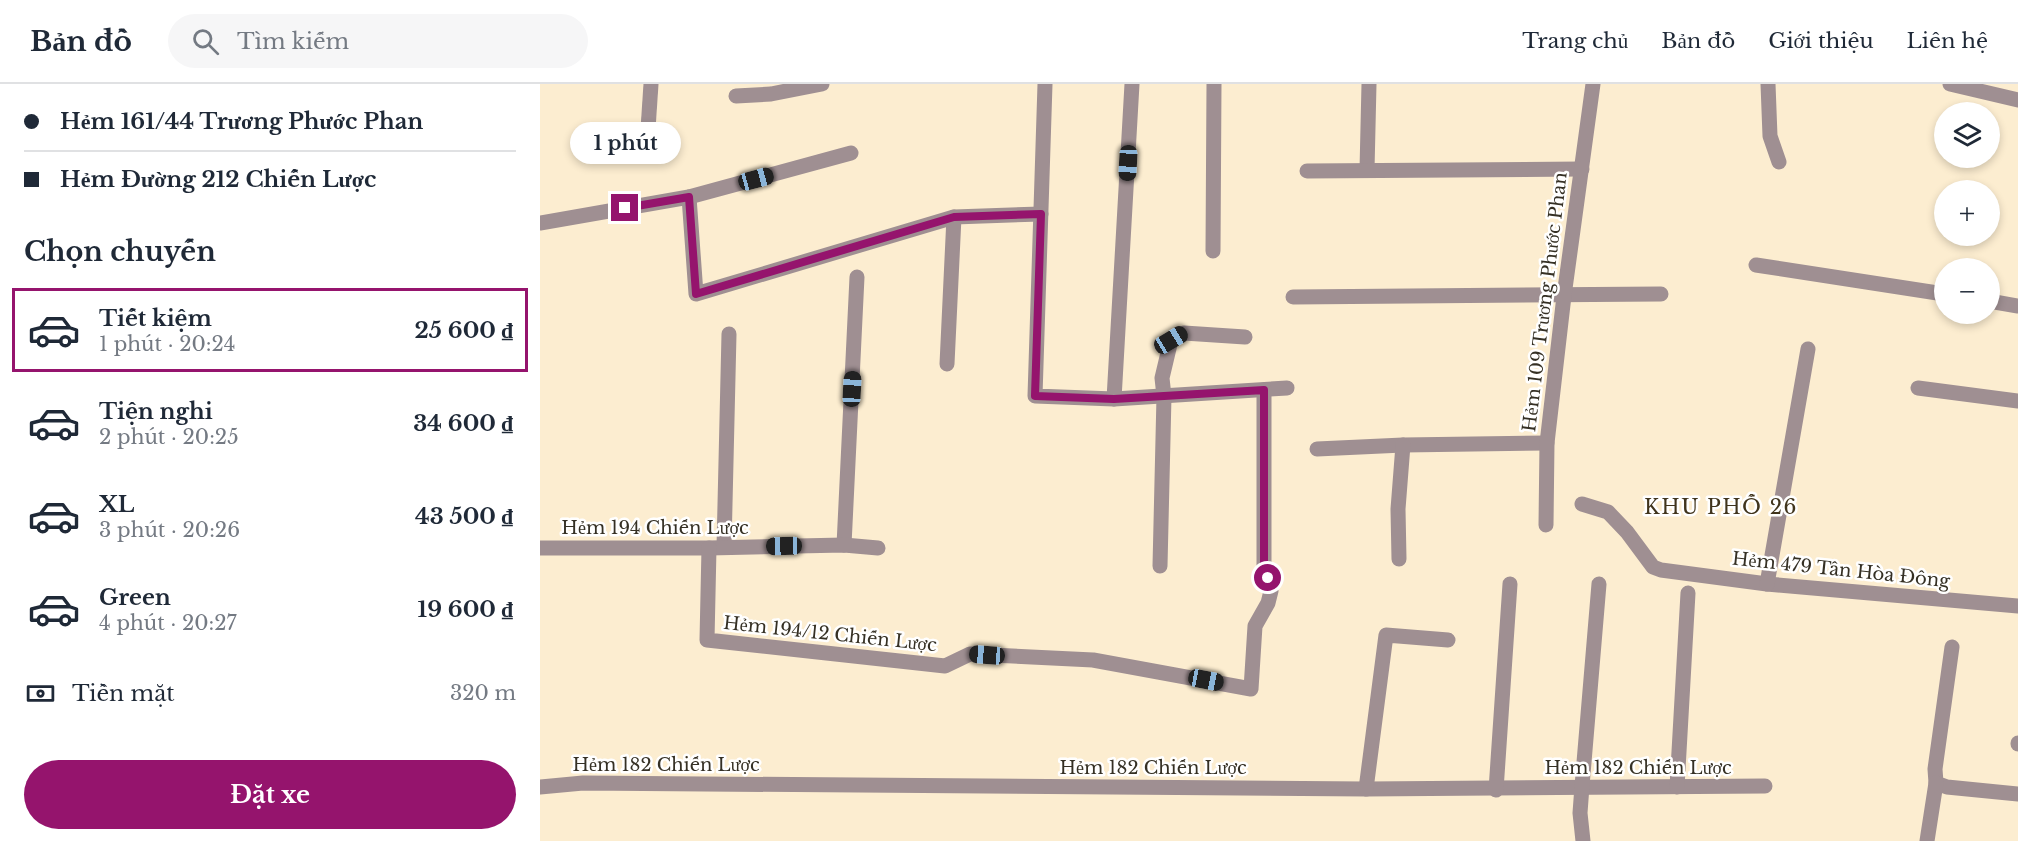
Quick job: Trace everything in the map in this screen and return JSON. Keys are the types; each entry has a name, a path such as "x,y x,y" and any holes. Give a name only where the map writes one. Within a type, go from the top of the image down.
{"street":[{"path":"647,144 651,84"},
{"path":"736,96 771,94 822,84"},
{"path":"1045,84 1035,396 1114,399 1287,388"},
{"path":"1114,399 1132,84"},
{"path":"1213,251 1214,84"},
{"path":"1367,170 1369,84"},
{"name":"Hẻm 109 Trương Phước Phan","path":"1546,525 1547,443 1564,296 1593,84"},
{"path":"1768,84 1770,136 1779,162"},
{"path":"1950,84 2018,100"},
{"path":"540,223 689,197 851,153"},
{"path":"1307,171 1582,169"},
{"path":"689,197 696,294 954,217 1041,214"},
{"path":"947,364 954,217"},
{"path":"1756,265 1934,292"},
{"path":"844,545 857,277"},
{"path":"1293,297 1661,294"},
{"path":"2000,303 2018,306"},
{"path":"1160,566 1164,396 1162,378 1171,340 1184,333 1245,337"},
{"path":"716,548 729,334"},
{"path":"1767,584 1808,349"},
{"path":"1918,388 2018,401"},
{"name":"Hẻm 194/12 Chiến Lược","path":"716,548 707,640 945,666 970,654 1093,660 1251,689 1256,626 1268,603 1271,591 1264,568 1264,390"},
{"path":"1317,449 1547,443"},
{"path":"1399,559 1398,509 1403,445"},
{"name":"Hẻm 479 Tân Hòa Đông","path":"1582,504 1608,512 1627,532 1653,567 1661,570 1767,584 2018,606"},
{"name":"Hẻm 194 Chiến Lược","path":"540,548 844,545 878,548"},
{"path":"1496,790 1510,584"},
{"path":"1583,841 1580,813 1599,584"},
{"path":"1677,787 1688,592"},
{"path":"1366,789 1386,635 1448,640"},
{"path":"1927,841 1952,647"},
{"name":"Hẻm 182 Chiến Lược","path":"540,787 583,783 1496,790 1582,786 1765,786"},
{"path":"1936,783 1947,787 2018,794"}],"district":[{"name":"KHU PHỐ 26","path":"1721,507"}],"route":[{"path":"625,208 689,197 696,294 954,217 1041,214 1035,396 1114,399 1264,390 1264,568 1268,578"}]}
